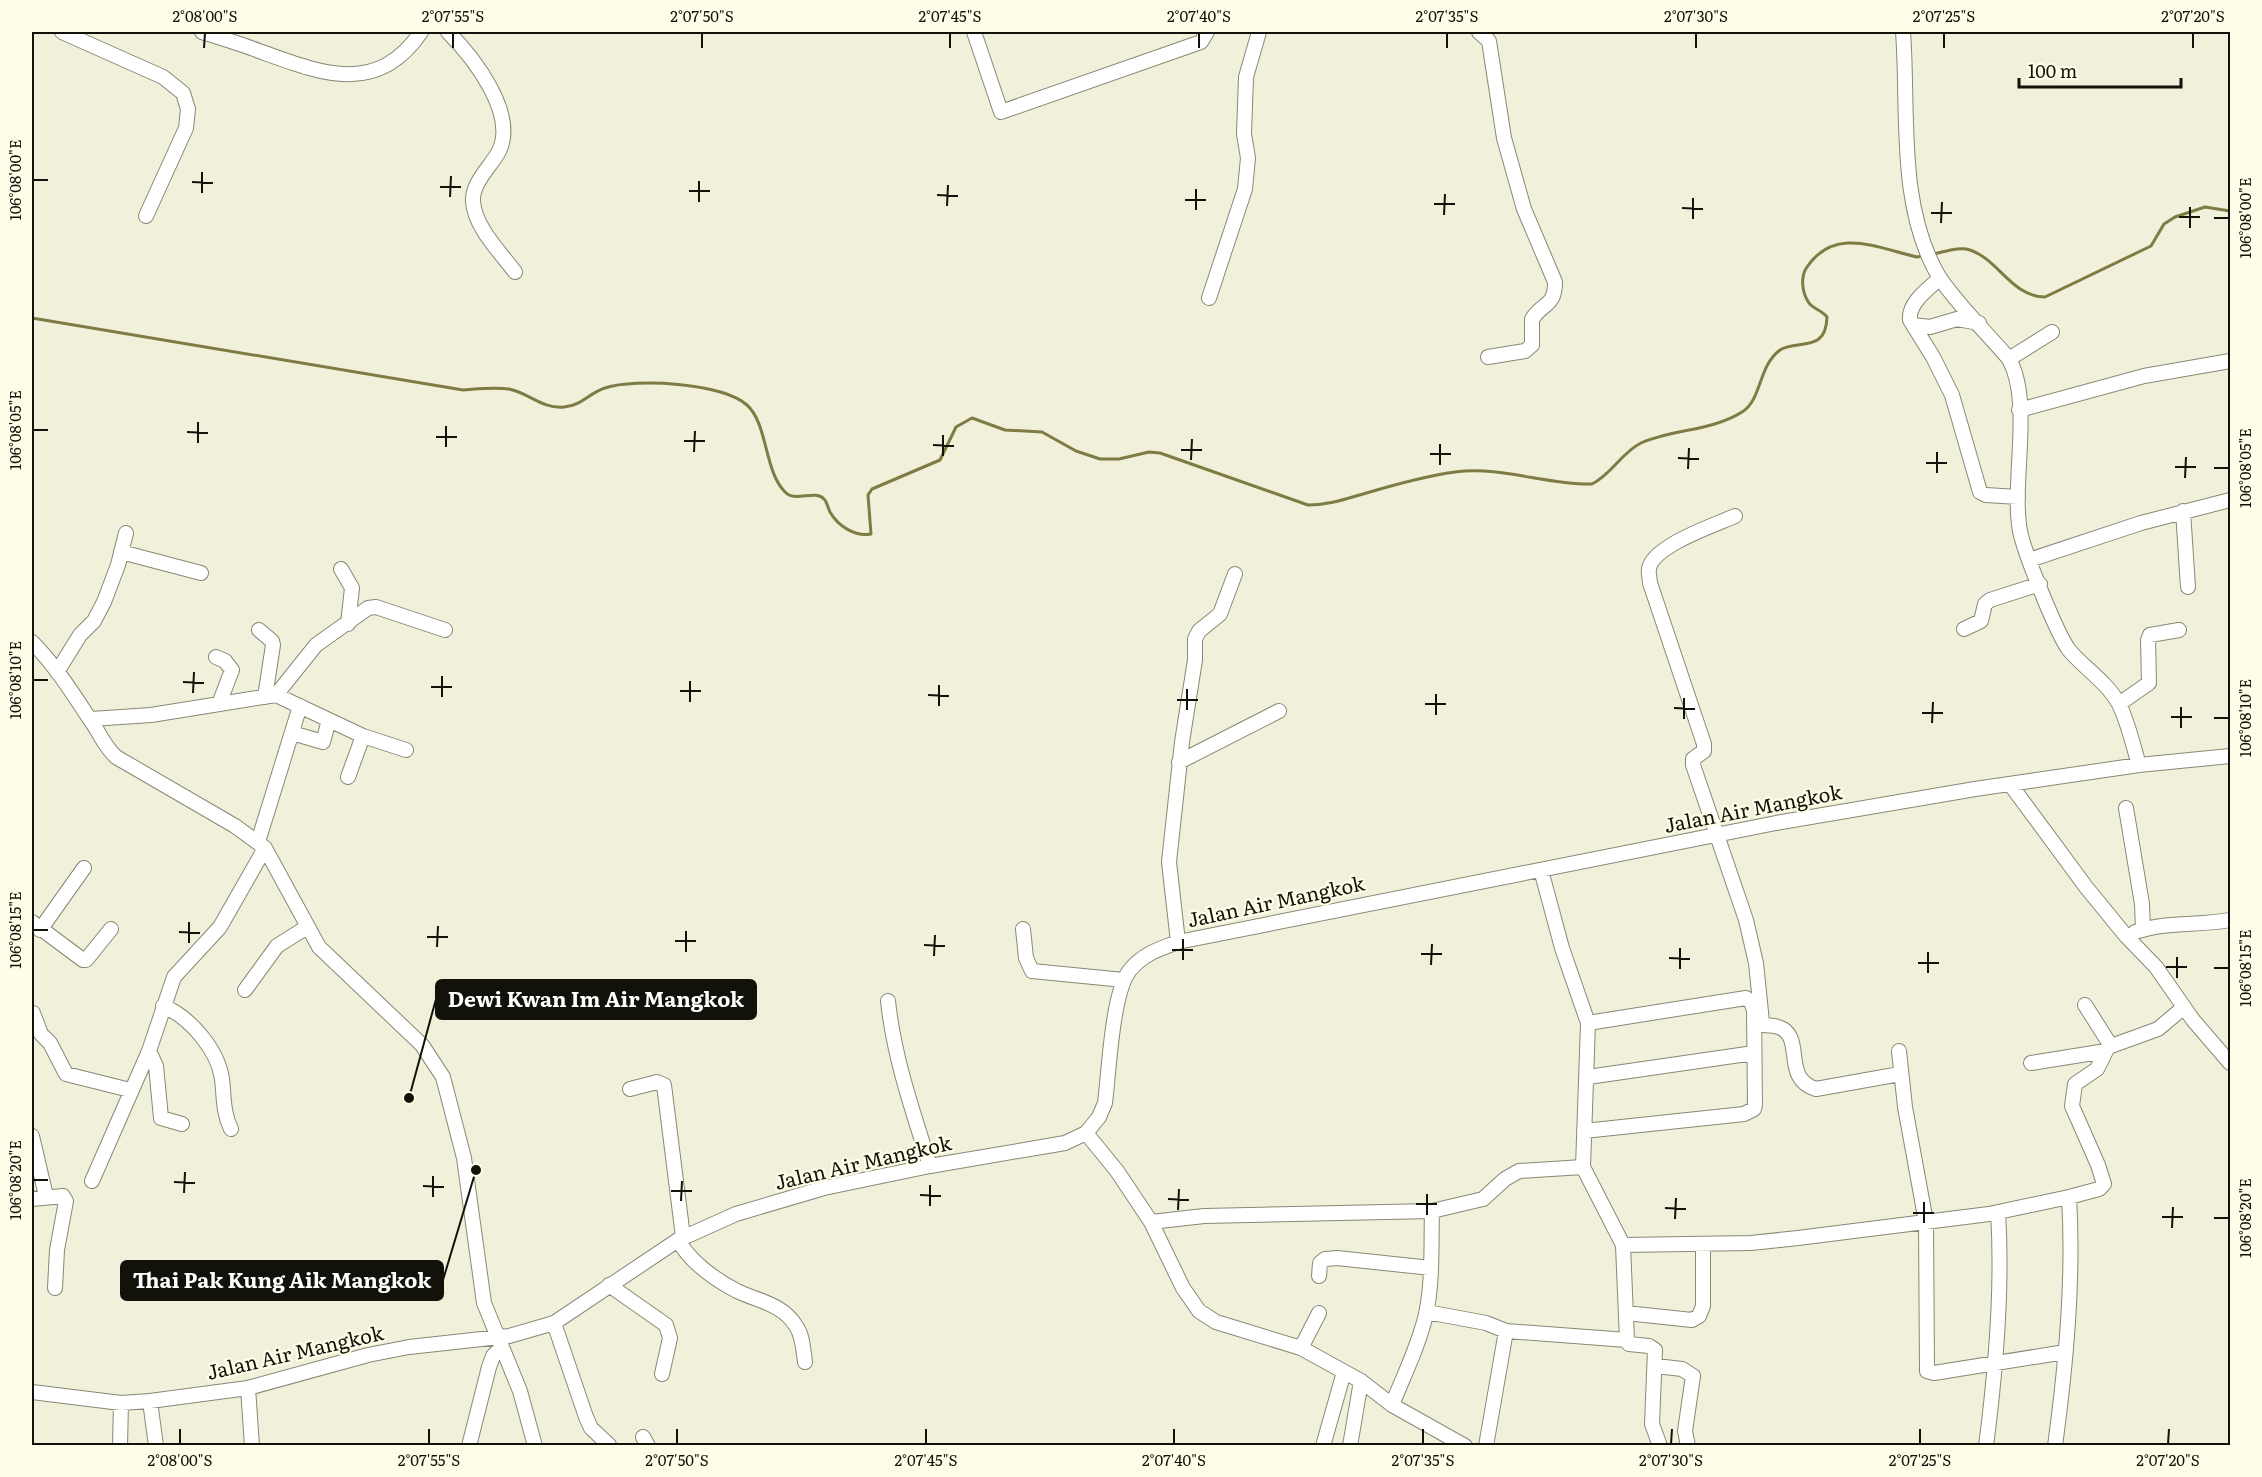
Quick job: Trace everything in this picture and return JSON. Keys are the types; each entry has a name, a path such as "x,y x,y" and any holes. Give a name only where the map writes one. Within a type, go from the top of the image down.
{"street":[{"path":"62,32 163,77 183,93 188,109 186,128 146,216"},
{"path":"202,32 310,70 340,76 365,74 401,57 421,32"},
{"path":"448,32 493,90 500,111 503,136 499,151 473,193 473,202 474,212 484,229 515,272"},
{"path":"974,32 1001,112 1201,42 1208,32"},
{"path":"1209,298 1245,189 1248,158 1244,134 1246,77 1259,32"},
{"path":"1479,32 1489,41 1504,138 1524,208 1555,282 1555,295 1550,303 1532,319 1532,345 1524,351 1488,357"},
{"path":"1903,32 1910,182 1926,250 1937,272 2010,358 2016,370 2019,410 2020,532 2029,560 2068,648 2097,676 2119,704 2139,765"},
{"path":"1937,272 1909,314 1952,395 1966,436 1977,487 1986,495 2018,497"},
{"path":"1913,325 1930,327 1957,319 1979,322"},
{"path":"2010,358 2052,332"},
{"path":"2019,410 2144,376 2230,362"},
{"path":"2029,560 2183,511 2230,500"},
{"path":"2183,511 2188,587"},
{"path":"1735,516 1670,546 1656,556 1649,568 1650,583 1704,744 1704,751 1693,759 1693,765 1715,836 1746,920 1756,963 1762,1022 1767,1026 1784,1030 1789,1035 1801,1081 1816,1089 1900,1074"},
{"path":"57,672 80,635 94,621 104,602 122,552 126,533"},
{"path":"122,552 201,573"},
{"path":"341,569 352,588 348,624"},
{"path":"1178,942 1169,862 1179,762 1195,660 1196,635 1220,614 1235,574"},
{"path":"1964,629 1981,621 1985,604 1990,600 2040,584"},
{"path":"270,696 316,645 362,612 376,608 445,630"},
{"path":"259,630 272,640 273,645 270,696"},
{"path":"2119,704 2149,683 2148,640 2150,635 2179,630"},
{"path":"32,642 57,672 91,719 103,743 116,757 262,845 307,927 332,960 422,1045 443,1077 464,1158 484,1303 520,1391 535,1446"},
{"path":"216,657 225,661 232,670 219,704"},
{"path":"91,719 151,715 270,696 300,706 363,736 406,750"},
{"path":"92,1180 149,1051 174,977 220,927 262,845 300,706"},
{"path":"1179,762 1279,711"},
{"path":"292,733 323,742 329,720"},
{"path":"348,777 363,736"},
{"name":"Jalan Air Mangkok","path":"32,1392 121,1403 150,1401 248,1388 378,1353 499,1343 554,1323 680,1239 747,1210 824,1188 930,1166 1065,1143 1086,1133 1099,1118 1105,1103 1118,1002 1124,980 1138,962 1152,951 1178,942 1348,906 1776,823 2010,784 2139,765 2230,756"},
{"path":"2010,784 2126,936 2156,967 2183,1008 2230,1063"},
{"path":"2126,808 2142,904 2143,930"},
{"path":"84,868 36,926 86,960 111,929"},
{"path":"1541,870 1562,948 1588,1023 1583,1167 1623,1245 1627,1340 1629,1344 1653,1348 1656,1366 1652,1424 1660,1446"},
{"path":"2126,936 2172,923 2199,925 2230,920"},
{"path":"245,990 278,946 307,927"},
{"path":"1023,929 1026,958 1032,971 1124,980"},
{"path":"1584,1131 1750,1112 1755,1105 1754,1010 1746,998 1588,1023"},
{"path":"888,1001 891,1030 930,1166"},
{"path":"2085,1005 2107,1048"},
{"path":"163,1006 175,1011 191,1024 220,1068 224,1110 231,1129"},
{"path":"2031,1063 2116,1045 2158,1029 2183,1008"},
{"path":"33,1013 41,1034 50,1043 66,1074 130,1090"},
{"path":"1623,1245 1703,1244 1786,1239 1998,1212 2099,1189 2104,1184 2071,1100 2075,1084 2097,1069 2107,1048"},
{"path":"149,1051 156,1066 161,1118 182,1124"},
{"path":"1899,1051 1900,1074 1926,1222 1927,1371 1934,1373 1995,1365 2065,1352"},
{"path":"1587,1077 1754,1053"},
{"path":"630,1089 657,1082 664,1085 680,1239 693,1261 738,1292 763,1300 785,1314 801,1335 805,1362"},
{"path":"1086,1133 1117,1171 1150,1222 1183,1288 1198,1311 1216,1322 1301,1348 1361,1381 1392,1405 1465,1446"},
{"path":"32,1136 46,1196"},
{"path":"1150,1222 1204,1216 1432,1212 1482,1198 1504,1179 1519,1171 1583,1167"},
{"path":"32,1199 58,1194 66,1201 57,1250 55,1288"},
{"path":"2055,1446 2065,1352 2070,1248 2069,1197"},
{"path":"1392,1405 1417,1345 1427,1312 1432,1212"},
{"path":"1986,1446 1995,1365 2001,1254 1998,1212"},
{"path":"1626,1313 1692,1320 1700,1316 1703,1306 1703,1244"},
{"path":"1319,1276 1320,1263 1325,1259 1337,1258 1431,1268"},
{"path":"609,1285 666,1325 670,1338 662,1374"},
{"path":"1427,1312 1486,1323 1506,1331 1627,1340"},
{"path":"1301,1348 1319,1313"},
{"path":"554,1323 586,1417 591,1428 609,1445"},
{"path":"1486,1446 1506,1331"},
{"path":"469,1446 489,1367 499,1343"},
{"path":"1656,1366 1682,1369 1693,1376 1694,1383 1685,1431 1688,1446"},
{"path":"1323,1446 1344,1372"},
{"path":"1350,1446 1361,1381"},
{"path":"248,1388 252,1446"},
{"path":"150,1401 156,1446"},
{"path":"120,1446 121,1403"}],"waterway":[{"path":"1933,254 1957,249 1970,250 1989,261 2023,291 2045,297 2151,246 2164,224 2175,217 2205,207 2230,211"},
{"path":"32,318 463,390 509,389 556,407 570,406 605,388 637,383 699,387 719,392 747,405 754,413 763,435 773,472 785,492 794,496 820,496 825,500 833,517 842,526 859,534 871,534 868,495 872,489 940,460 956,427 972,418 1005,430 1042,432 1076,451 1100,459 1119,459 1149,452 1160,453 1308,505 1332,502 1412,480 1455,472 1490,471 1558,482 1592,484 1641,443 1653,438 1718,423 1742,412 1753,400 1768,365 1780,350 1810,343 1822,336 1827,317 1809,303 1803,285 1803,275 1818,254 1844,243 1858,243 1917,257 1923,256"}],"place":[{"name":"Dewi Kwan Im Air Mangkok","path":"409,1098"},
{"name":"Thai Pak Kung Aik Mangkok","path":"476,1170"}]}
